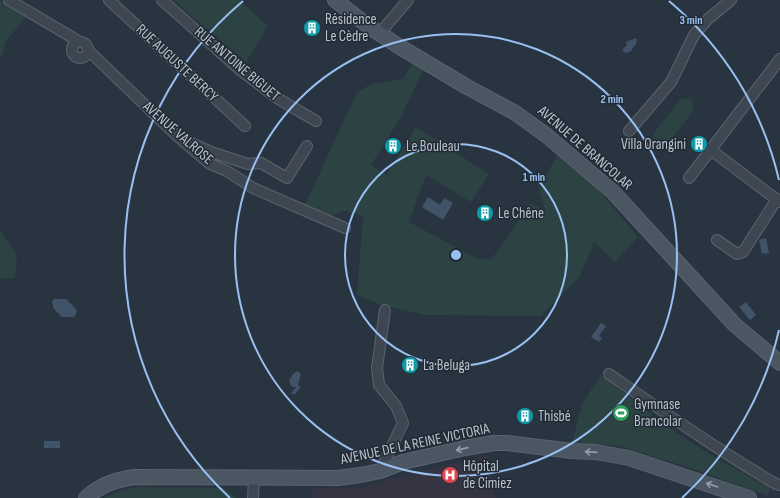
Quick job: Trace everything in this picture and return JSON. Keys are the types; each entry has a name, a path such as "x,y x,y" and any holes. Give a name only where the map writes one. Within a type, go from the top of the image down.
{"street":[{"name":"AVENUE VALROSE","path":"9,0 87,45 89,51 177,136 210,164 227,171 253,188 345,228"},
{"name":"RUE AUGUSTE BERCY","path":"109,0 245,126"},
{"name":"RUE ANTOINE BIGUET","path":"162,0 239,69 277,98 316,121"},
{"name":"AVENUE DE BRANCOLAR","path":"334,0 379,34 457,82 514,112 546,135 613,192 735,325 780,363"},
{"path":"379,34 408,0"},
{"path":"629,132 671,82 694,35 708,19 731,0"},
{"path":"80,42 73,46 72,52 75,57 80,59 85,58 89,51"},
{"path":"689,178 780,59"},
{"path":"177,136 211,152 248,164 261,163 287,178 307,146"},
{"path":"711,150 779,200 743,252 737,254 717,240"},
{"path":"380,471 403,423 396,406 380,385 377,368 385,310"},
{"path":"609,374 735,460 780,485"},
{"name":"AVENUE DE LA REINE VICTORIA","path":"86,498 104,485 117,480 134,477 338,478 380,471 404,462 494,443 522,444 572,451 613,454 749,498"},
{"path":"253,498 254,478"}],"shaded area":[{"path":"636,38 637,42 631,51 626,53 622,50 627,45 626,42"},
{"path":"428,197 440,205 444,198 453,203 443,220 422,207"},
{"path":"766,238 769,253 762,254 759,240"},
{"path":"54,299 66,299 77,312 74,317 62,317 54,309 52,302"},
{"path":"746,302 756,315 750,320 739,307"},
{"path":"601,323 606,326 599,336 602,338 599,342 591,337"},
{"path":"297,371 301,374 298,385 301,387 295,394 291,394 296,387 292,387 289,381 293,374"},
{"path":"44,441 60,441 60,448 44,448"},
{"name":"Hôpital de Cimiez","path":"489,455 496,498 312,498 312,488 361,488 386,480"}],"green space":[{"path":"0,0 27,16 6,41 0,58"},
{"path":"173,0 239,0 268,26 246,62"},
{"path":"412,64 423,70 401,117 371,165 386,175 416,127 489,174 471,202 426,175 409,222 476,258 491,260 531,203 545,210 539,189 557,155 597,188 638,237 615,262 594,242 580,276 541,316 426,315 382,305 357,295 363,216 345,211 329,216 304,207 357,92 372,84 403,79"},
{"path":"689,98 692,101 694,110 666,146 656,146 653,141 654,133 679,101"},
{"path":"0,231 17,254 15,278 0,279"},
{"path":"601,375 665,425 711,455 770,488 768,496 690,468 619,446 572,442 583,402"},
{"path":"137,487 224,488 236,498 105,498 116,492"}],"place":[{"name":"Résidence Le Cèdre","path":"312,28"},
{"name":"Villa Orangini","path":"699,144"},
{"name":"Le Bouleau","path":"393,146"},
{"name":"Le Chêne","path":"485,213"},
{"name":"La Beluga","path":"410,365"},
{"name":"Gymnase Brancolar","path":"621,413"},
{"name":"Thisbé","path":"525,416"},
{"name":"Hôpital de Cimiez","path":"450,475"}]}
